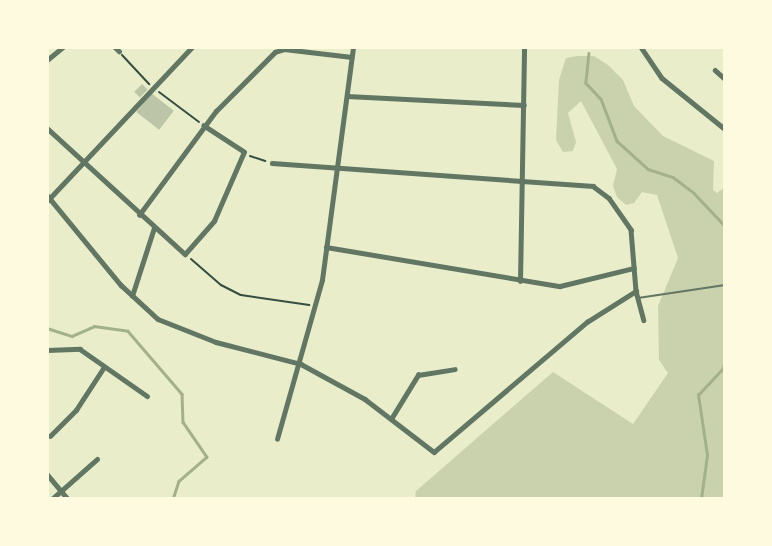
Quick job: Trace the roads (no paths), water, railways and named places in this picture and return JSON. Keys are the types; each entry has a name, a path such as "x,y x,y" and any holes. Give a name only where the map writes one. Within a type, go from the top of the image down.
{"street":[{"path":"47,60 63,47"},
{"path":"192,47 86,164 48,198 132,296 158,319 188,332 300,364 365,399 432,451 439,450 587,322 636,291"},
{"path":"277,439 316,306 339,171 353,47"},
{"path":"520,281 524,182 524,47"},
{"path":"641,47 662,78 725,130"},
{"path":"139,215 204,126 231,94 280,49 352,57"},
{"path":"715,70 725,79"},
{"path":"347,96 524,105"},
{"path":"47,128 153,228 185,254 214,221 244,152 204,126"},
{"path":"272,163 339,171 593,186 609,198 631,230 637,298 644,320"},
{"path":"132,296 153,228"},
{"path":"326,247 520,281 576,285 634,268"},
{"path":"47,350 74,347 148,396"},
{"path":"50,436 76,410 104,367"},
{"path":"391,419 418,375 455,369"},
{"path":"52,499 97,459"},
{"path":"47,474 68,499"}],"lane":[{"path":"637,298 723,285"}],"waterway":[{"path":"589,53 586,83 601,99 617,141 648,169 673,177 694,193 725,226"},
{"path":"47,328 72,336 94,326 128,331 182,394 183,422 207,457 179,481 173,499"},
{"path":"701,499 707,455 698,395 723,368 725,359"}]}
